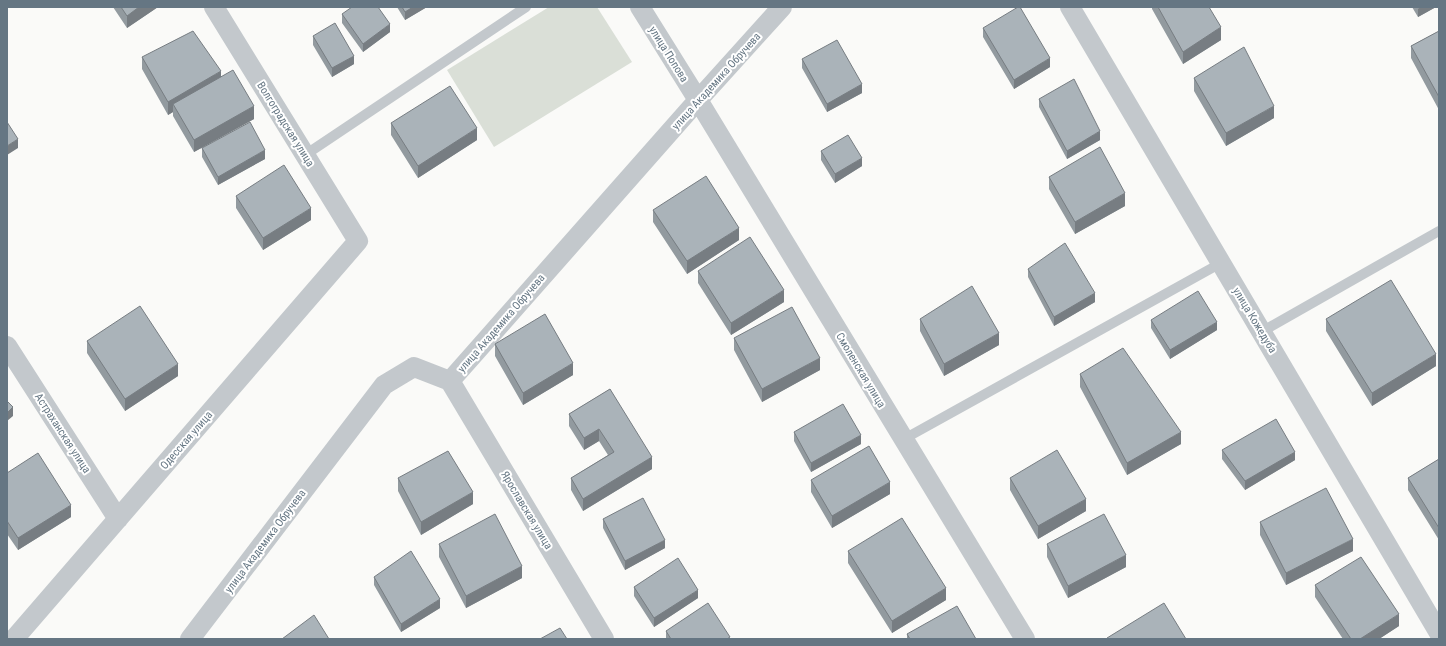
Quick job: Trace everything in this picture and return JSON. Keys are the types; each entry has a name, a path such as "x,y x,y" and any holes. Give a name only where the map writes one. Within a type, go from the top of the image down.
{"street":[{"name":"Волгоградская улица","path":"214,7 358,241"},
{"name":"улица Попова","path":"640,7 698,100"},
{"name":"улица Академика Обручева","path":"190,639 384,385 414,367 450,381 782,7"},
{"name":"улица Кожедуба","path":"1070,7 1439,633"},
{"name":"Смоленская улица","path":"698,100 1025,639"},
{"name":"Одесская улица","path":"14,639 358,241"},
{"name":"Астраханская улица","path":"7,346 118,519"},
{"name":"Ярославская улица","path":"450,381 604,639"}],"lane":[{"path":"305,155 526,7"},
{"path":"1261,332 1439,231"},
{"path":"904,439 1221,263"}],"shaded area":[{"path":"549,7 597,7 632,62 494,147 447,70"}],"building":[{"path":"121,7 139,7 127,16"},
{"path":"352,7 378,7 390,24 363,44 342,14"},
{"path":"402,7 413,7 405,12"},
{"path":"1020,7 1050,58 1014,80 983,28"},
{"path":"1158,7 1209,7 1221,27 1183,52"},
{"path":"335,23 354,56 332,68 313,36"},
{"path":"193,31 221,71 168,102 142,57"},
{"path":"1439,31 1439,97 1411,46"},
{"path":"837,40 862,84 827,104 802,59"},
{"path":"1244,47 1274,106 1226,133 1194,78"},
{"path":"233,70 254,106 194,140 173,104"},
{"path":"1074,79 1100,131 1067,151 1039,99"},
{"path":"450,86 477,128 418,166 391,123"},
{"path":"7,122 18,139 7,146"},
{"path":"250,122 265,150 218,177 202,148"},
{"path":"848,135 862,158 835,174 821,151"},
{"path":"1100,147 1125,193 1075,222 1049,177"},
{"path":"284,165 311,208 263,238 236,196"},
{"path":"706,176 739,228 687,261 653,210"},
{"path":"750,237 784,290 731,323 698,271"},
{"path":"1065,243 1095,293 1054,317 1028,269"},
{"path":"1391,280 1436,354 1372,393 1326,319"},
{"path":"972,286 999,333 944,364 920,319"},
{"path":"1198,291 1217,322 1170,350 1151,320"},
{"path":"140,306 178,364 125,399 87,341"},
{"path":"792,307 820,358 762,389 734,338"},
{"path":"545,314 573,363 523,393 495,344"},
{"path":"1123,348 1181,432 1127,463 1080,374"},
{"path":"610,389 652,457 583,499 571,478 614,452 599,429 584,438 569,414"},
{"path":"7,401 13,407 7,413"},
{"path":"843,404 861,435 811,463 794,432"},
{"path":"1276,419 1295,452 1245,481 1222,450"},
{"path":"869,446 890,482 832,516 811,480"},
{"path":"1057,450 1086,499 1038,526 1010,478"},
{"path":"448,451 473,492 421,522 398,478"},
{"path":"38,453 71,505 18,538 7,521 7,473"},
{"path":"1439,459 1439,528 1408,478"},
{"path":"1326,488 1353,539 1286,573 1260,522"},
{"path":"643,498 665,540 625,561 603,519"},
{"path":"495,514 522,566 466,596 439,544"},
{"path":"1104,514 1126,555 1068,586 1047,544"},
{"path":"902,518 946,588 892,621 848,551"},
{"path":"411,551 440,599 401,624 374,577"},
{"path":"1361,557 1399,614 1360,639 1351,639 1315,585"},
{"path":"678,558 698,590 654,618 634,587"},
{"path":"708,603 730,637 727,639 671,639 666,631"},
{"path":"1164,603 1186,639 1107,639 1107,638"},
{"path":"957,606 976,639 910,639 907,634"},
{"path":"314,615 329,639 282,639"},
{"path":"560,628 567,639 540,639"}]}
